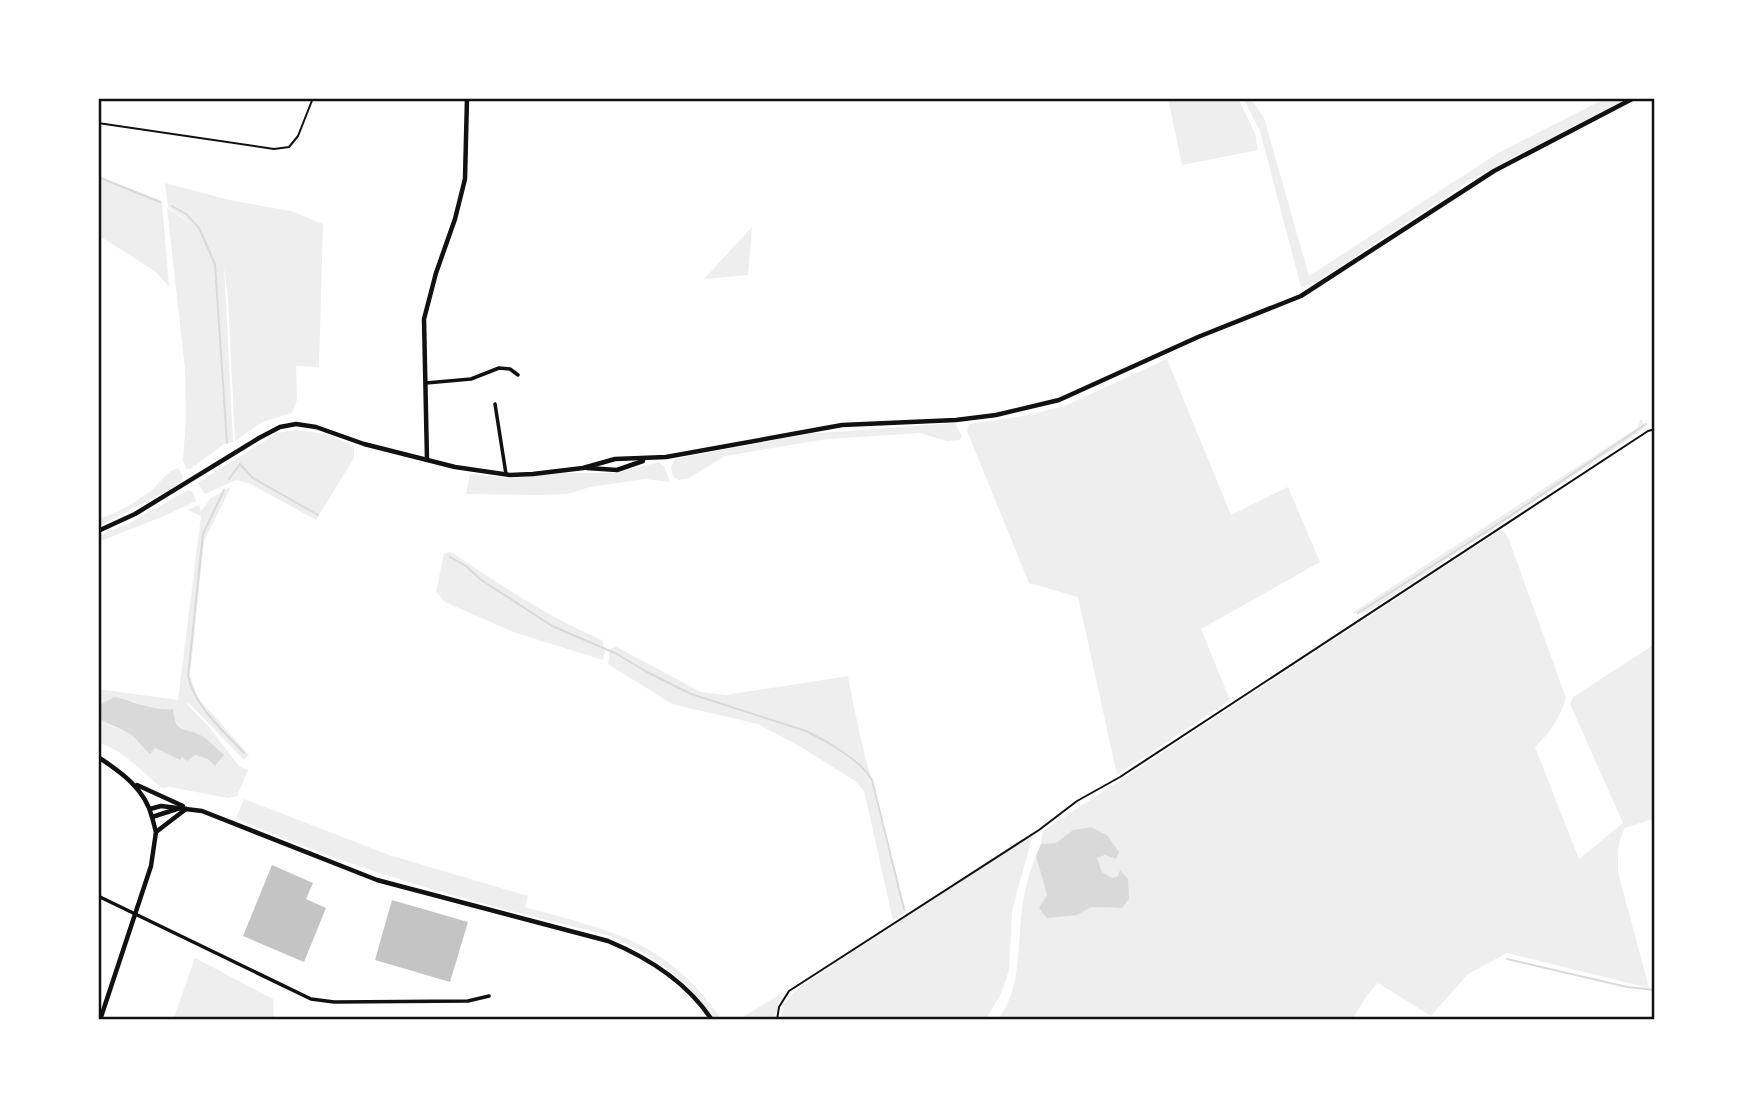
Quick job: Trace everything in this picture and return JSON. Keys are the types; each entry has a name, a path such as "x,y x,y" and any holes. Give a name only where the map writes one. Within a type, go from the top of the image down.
{"street":[{"path":"427,460 426,383 422,340 425,309 456,219 465,179 467,98"},
{"path":"583,468 615,459 647,459 842,425 956,420 996,415 1072,395 1228,324 1301,296 1494,171 1634,98"},
{"path":"426,383 471,379 499,368 510,369 518,375"},
{"path":"495,404 506,474"},
{"path":"98,530 135,514 280,427 296,424 316,427 364,444 475,471 506,474 583,468 617,470 647,459"},
{"path":"98,757 134,784 184,808"},
{"path":"100,1020 151,866 156,832 145,797 134,784"},
{"path":"150,809 161,806 184,808 217,816 377,880 608,941 661,968 695,998 712,1020"},
{"path":"152,817 184,808"},
{"path":"156,832 184,808"},
{"path":"98,896 311,999 334,1002 468,1001 489,996"}],"path":[{"path":"98,123 274,149 289,147 298,136 313,98"},
{"path":"777,1020 779,1007 789,991 1655,429"}],"shaded area":[{"path":"1168,98 1238,98 1255,133 1258,150 1182,165"},
{"path":"1243,98 1250,98 1264,118 1309,276 1498,153 1606,98 1628,98 1472,179 1317,282 1301,287 1260,131"},
{"path":"98,176 162,201 169,287 156,272 98,235"},
{"path":"165,183 229,200 291,211 323,224 319,367 296,366 297,400 292,413 262,422 235,441 224,265 233,442 224,444 192,468 186,469 183,461 185,369 167,208 195,226 168,207"},
{"path":"752,227 748,275 704,279"},
{"path":"1167,359 1231,515 1288,487 1320,562 1201,629 1230,700 1117,775 1078,597 1029,583 967,431 969,424 1030,415 1067,405"},
{"path":"1641,419 1645,426 1640,432 1366,613 1352,613 1637,428"},
{"path":"955,423 962,436 960,440 947,441 920,433 827,439 725,456 689,478 679,480 673,477 671,467 675,459 806,434"},
{"path":"296,430 326,435 354,447 354,458 316,520 249,483 236,480 205,494 197,483 277,433"},
{"path":"659,462 665,468 670,482 645,479 590,487 567,494 466,494 470,474 510,478 565,473 616,473"},
{"path":"178,468 183,476 181,482 98,527 98,519 140,498 167,474"},
{"path":"231,487 204,541 190,675 197,697 249,755 244,760 189,703 187,704 239,766 248,770 237,796 228,798 170,787 162,788 125,756 98,743 98,712 104,722 135,737 150,754 155,747 180,760 182,757 195,755 208,759 202,737 178,726 173,709 151,710 136,702 114,697 98,706 98,689 178,700 201,516 188,510 199,505 201,511 211,498"},
{"path":"188,490 193,492 196,501 98,542 98,536 128,524"},
{"path":"1499,531 1503,531 1508,537 1566,698 1554,725 1535,747 1579,859 1623,823 1570,704 1573,697 1655,644 1655,818 1625,828 1619,844 1618,860 1618,872 1649,988 1507,953 1468,974 1431,1016 1378,983 1351,1020 997,1020 1015,982 1023,902 1036,856 1047,895 1077,915 1092,907 1122,908 1129,899 1127,879 1121,871 1118,876 1112,878 1102,872 1097,858 1105,855 1107,835 1091,827 1073,830 1056,843 1041,844 1043,831"},
{"path":"451,552 543,610 602,640 605,651 603,660 516,633 445,602 436,592 444,553"},
{"path":"615,646 701,692 726,695 848,676 867,765 906,912 893,920 864,791 855,781 758,724 672,704 608,664 610,650"},
{"path":"114,697 150,707 173,709 178,726 202,736 224,755 215,766 208,759 195,755 187,761 155,748 150,754 130,734 99,718 98,706"},
{"path":"244,799 389,855 528,896 525,907 611,932 636,943 681,972 702,993 722,1020 716,1020 693,992 668,970 640,951 607,935 418,885 326,855 236,818"},
{"path":"1091,827 1107,835 1119,852 1116,859 1105,855 1097,858 1102,872 1112,878 1118,876 1120,870 1128,879 1129,899 1122,908 1092,907 1077,915 1047,918 1039,908 1047,895 1036,856 1041,844 1056,843 1073,830"},
{"path":"1033,834 1012,911 1009,970 1001,994 985,1020 780,1020 783,1004 800,987"},
{"path":"195,958 273,999 274,1020 173,1020"},
{"path":"782,993 774,1020 738,1020"}],"building":[{"path":"272,865 313,883 306,899 326,908 304,962 243,936"},
{"path":"392,900 468,922 450,982 375,960"}],"waterway":[{"path":"98,177 160,202"},
{"path":"172,206 186,214 199,228 215,264 227,443"},
{"path":"1358,613 1501,522 1646,424"},
{"path":"229,479 240,464 253,478 318,515"},
{"path":"224,490 203,534 188,676 203,708 244,753"},
{"path":"450,557 552,626 615,653 691,694 806,731 852,759 872,780 904,909"},
{"path":"1507,959 1627,987 1655,990"}]}
